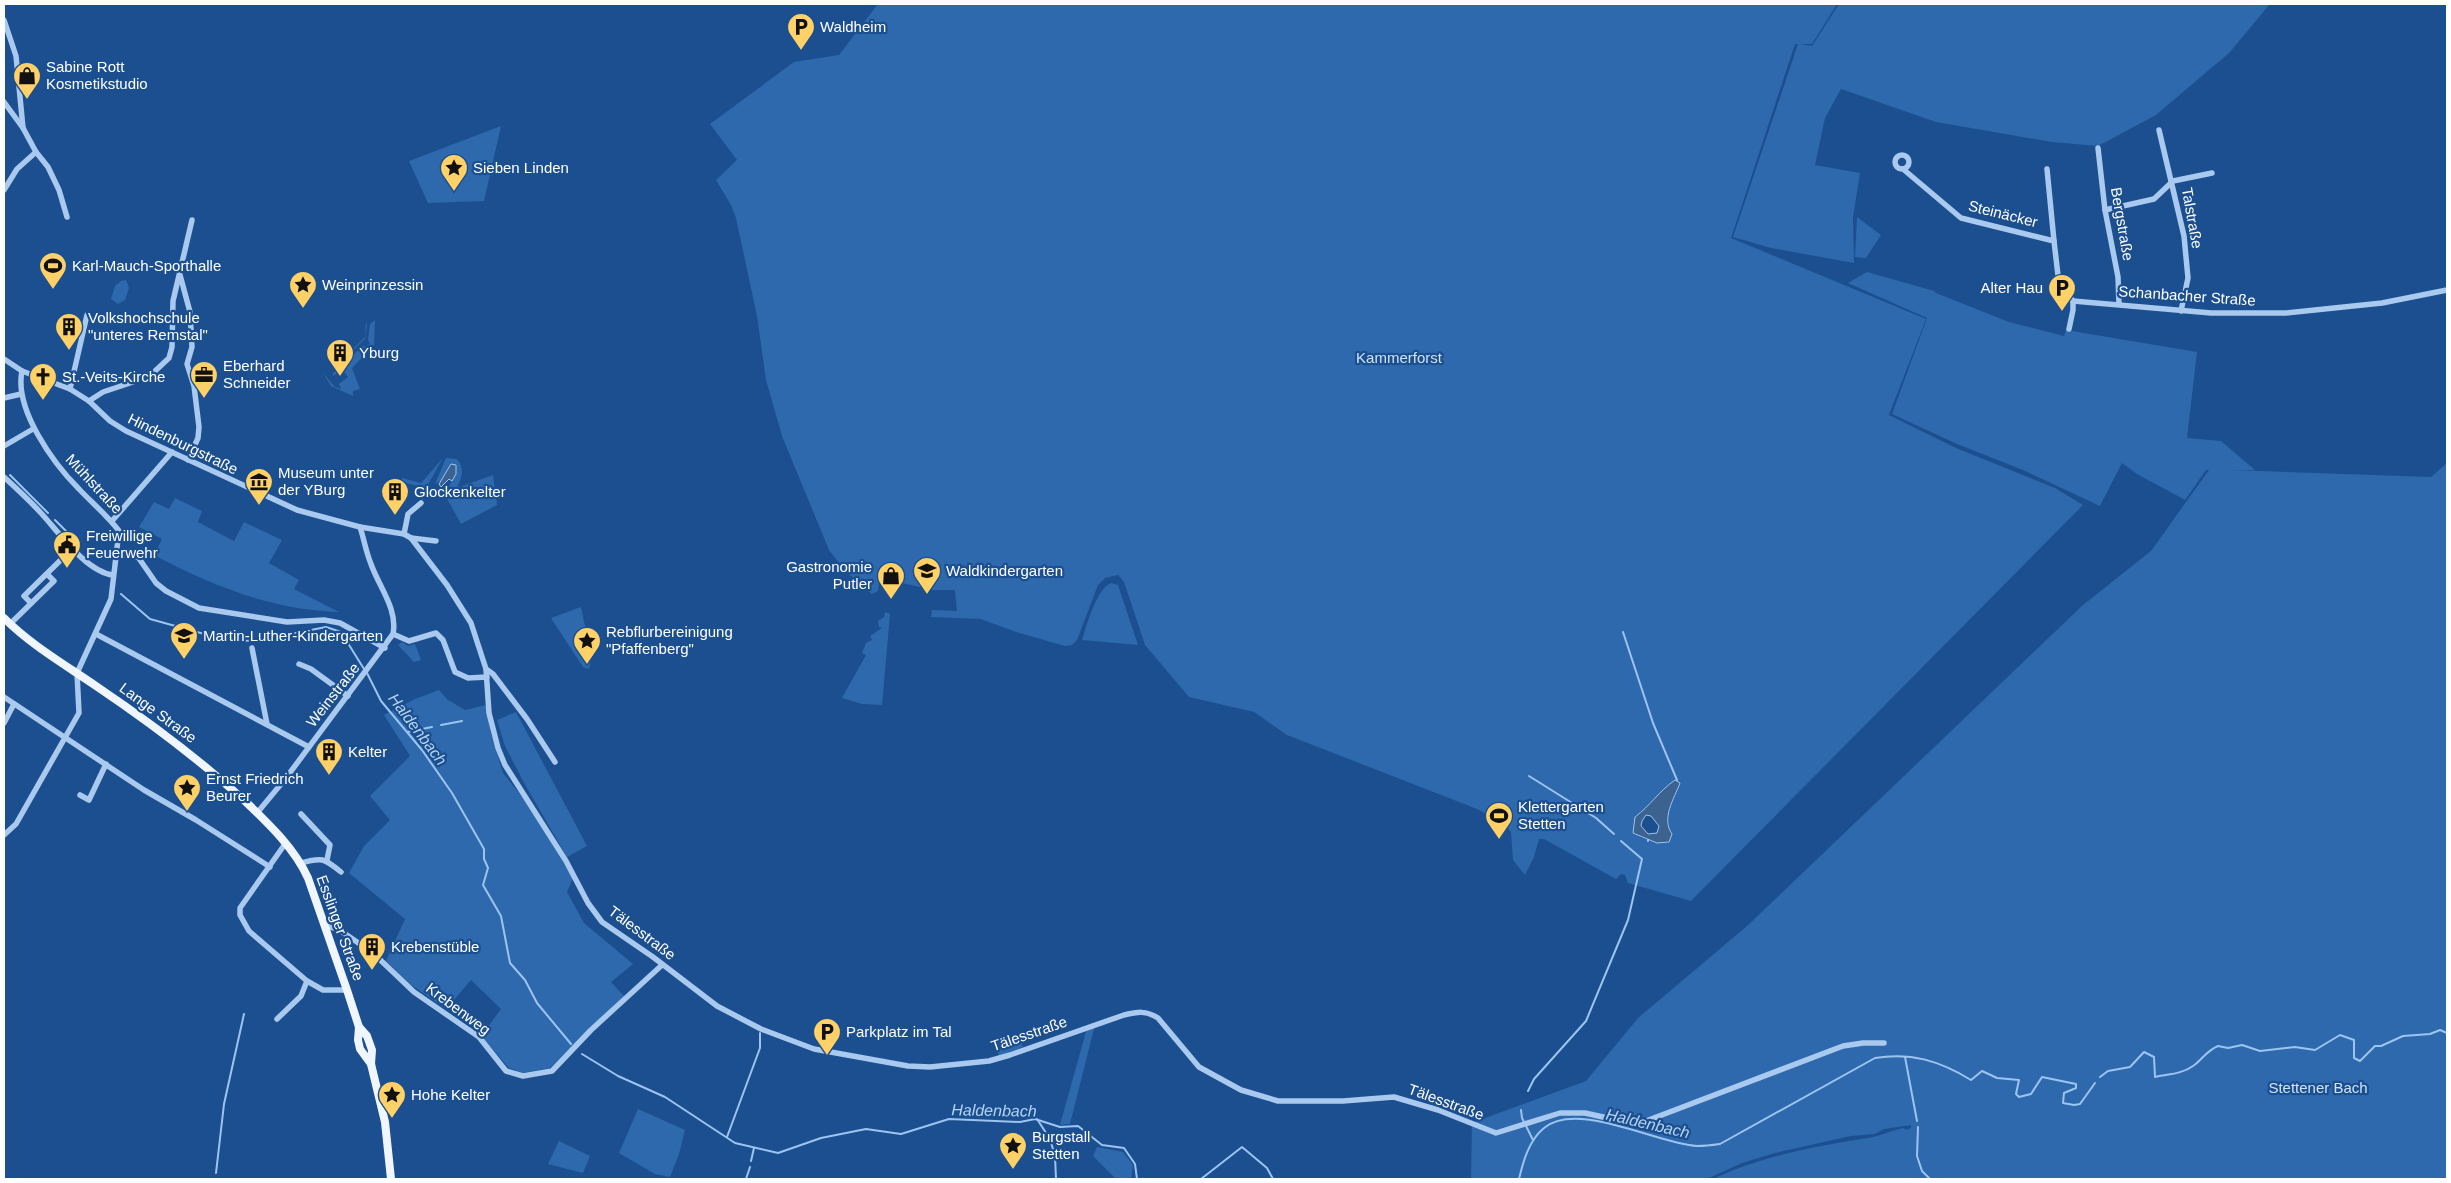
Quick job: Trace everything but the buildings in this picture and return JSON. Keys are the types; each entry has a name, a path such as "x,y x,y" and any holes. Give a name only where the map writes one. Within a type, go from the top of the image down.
{"main road":[{"name":"Lange Straße","path":"7,621 34,644 207,766 257,813 285,844"},
{"name":"Esslinger Straße","path":"285,844 301,863 326,926 348,990 358,1027 367,1036 372,1050 371,1065 386,1122 391,1179"}],"street":[{"path":"4,20 16,56 23,128"},
{"path":"4,102 23,128 36,152 48,166 59,190 67,217"},
{"name":"Talstraße","path":"2159,130 2184,236 2188,278 2181,311"},
{"name":"Bergstraße","path":"2098,148 2105,210 2118,277 2119,304"},
{"path":"4,190 16,169 36,152"},
{"name":"Steinäcker","path":"1903,168 1961,218 2054,240"},
{"name":"Steinäcker","path":"2047,169 2059,284 2072,301"},
{"path":"2105,210 2154,199 2172,182 2212,173"},
{"path":"89,401 103,392 133,382 154,372 169,358 172,347 173,301 192,220"},
{"path":"179,272 190,312 192,347 187,364 194,386 199,427 198,438 188,460"},
{"name":"Schanbacher Straße","path":"2072,301 2181,311 2286,313 2382,302 2447,290"},
{"path":"2069,328 2073,310 2072,301"},
{"path":"70,389 87,315"},
{"name":"Hindenburgstraße","path":"4,359 22,371 70,389 89,401 110,421 126,431 297,510 360,527 404,534 411,538 447,585 471,623 486,669 492,729 505,765 566,861"},
{"path":"4,398 21,394 20,382 22,371"},
{"name":"Mühlstraße","path":"21,394 34,428 58,466 112,521 119,531 110,599 77,673"},
{"path":"4,446 34,428"},
{"path":"112,521 172,452"},
{"path":"4,477 40,512 72,549 92,565 113,575"},
{"path":"404,534 408,514 421,503"},
{"path":"360,527 362,541 372,567 392,610 395,625 393,634 408,641 436,633 443,640 455,672 468,678 487,677"},
{"path":"411,538 436,541"},
{"path":"31,603 24,596 72,549"},
{"path":"117,553 138,557 156,583 166,591 199,608 287,622 324,620 340,623 385,648"},
{"path":"7,621 31,603 54,581 47,574"},
{"path":"96,634 309,747"},
{"name":"Weinstraße","path":"257,813 385,648 393,634"},
{"path":"252,648 267,724"},
{"path":"298,664 311,669 348,696"},
{"path":"486,669 493,674 527,719 554,762"},
{"path":"4,835 16,824 79,713 77,673"},
{"path":"4,697 144,790 196,820 270,867"},
{"path":"4,723 14,704"},
{"path":"80,795 89,800 106,764"},
{"path":"301,814 330,845 327,860"},
{"path":"285,844 240,908 240,915 249,931 307,981 323,990 348,990"},
{"path":"301,863 318,858 327,860 341,872"},
{"name":"Tälesstraße","path":"566,861 588,903 602,922 717,1006 737,1018 796,1043 825,1051 908,1066 953,1066 1010,1055 1124,1015 1138,1011 1150,1012 1158,1018 1199,1067 1219,1080 1254,1095 1278,1101 1309,1102 1394,1097 1438,1110 1496,1133 1560,1113 1595,1115 1621,1121 1646,1121 1843,1046 1858,1043 1884,1043"},
{"name":"Krebenweg","path":"326,926 338,929 373,953 414,992 479,1037 506,1071 523,1076 552,1071 592,1030 662,965"},
{"path":"277,1019 300,996 307,981"}],"green space":[{"name":"Kammerforst","path":"878,4 1837,4 1812,44 1800,44 1812,46 1839,4 2270,4 2229,53 2156,115 2098,146 2052,142 1936,122 1841,89 1825,118 1815,165 1860,173 1853,217 1854,263 1771,248 1733,237 1798,44 1795,44 1731,238 1926,319 1889,415 1956,448 2055,488 2083,505 1691,901 1628,883 1625,875 1621,874 1616,879 1544,839 1539,839 1534,857 1525,875 1513,860 1511,832 1502,822 1477,809 1287,735 1254,712 1189,697 1145,645 1124,582 1118,575 1105,578 1098,585 1077,640 1072,645 1065,646 1016,632 981,619 931,617 932,610 957,611 955,590 933,590 880,578 878,591 872,594 854,579 829,550 782,436 766,380 757,316 736,218 731,205 716,180 737,160 710,124 794,62 839,55","holes":["1675,780 1680,783 1668,815 1669,828 1672,834 1669,842 1657,843 1640,837 1635,817"]},
{"path":"501,126 484,201 428,203 409,161"},
{"path":"1857,217 1881,235 1866,258 1855,257"},
{"path":"1867,272 1934,291 2009,322 2064,336 2066,330 2197,352 2187,438 2221,441 2255,470 2231,470 2431,477 2447,463 2447,1179 1713,1179 1771,1158 1811,1148 1873,1137 1903,1128 1907,1130 1911,1128 1911,1125 1884,1129 1875,1134 1851,1136 1775,1153 1742,1163 1707,1179 1471,1179 1472,1123 1586,1081 1638,1018 1747,926 2083,605 2151,551 2209,470 2206,470 2185,500 2137,474 2122,463 2100,506 2023,470 1957,444 1892,414 1927,318 1848,283"},
{"path":"126,280 129,288 125,300 118,304 111,299 115,286 121,281"},
{"path":"375,320 374,345 352,368 360,389 353,391 353,396 331,386 323,373 335,387 341,389 339,384 348,377 342,369 333,376 333,373 363,346 366,347 370,343 368,340 370,324"},
{"path":"366,323 365,339 341,362 334,361 326,349 346,356 365,337"},
{"path":"443,458 426,488 402,482 402,478 421,483"},
{"path":"446,458 457,459 461,466 461,477 457,488 493,475 497,505 461,524 445,495 439,493 449,486 456,474 451,464 442,480 435,484"},
{"path":"175,498 202,511 198,522 234,541 244,522 282,540 269,563 299,580 294,589 339,612 290,607 244,594 198,577 154,555 162,539 139,527 154,502 169,509"},
{"path":"1111,583 1118,585 1138,645 1082,640 1089,617 1101,592"},
{"path":"581,607 589,648 589,669 583,667 551,618"},
{"path":"885,612 890,614 882,705 862,704 842,698 866,655 862,653 866,643 872,640 870,636 882,628 879,627 878,621 884,617"},
{"path":"402,642 408,646 415,644 421,660 414,662 398,645"},
{"path":"439,690 448,700 465,710 486,705 491,734 503,773 527,803 573,878 567,892 584,923 633,964 611,982 624,996 550,1068 523,1073 509,1068 481,1036 501,1009 471,980 446,1009 410,984 386,961 405,919 349,873 364,846 390,820 370,796 410,756 384,715 415,699"},
{"path":"516,712 587,846 567,857 505,746 497,720"},
{"path":"1095,1025 1070,1124 1060,1125 1087,1028"},
{"path":"1019,1037 1023,1047 999,1056 995,1045"},
{"path":"638,1109 685,1130 679,1154 670,1177 655,1174 619,1153"},
{"path":"559,1141 590,1156 583,1173 548,1164"},
{"path":"1097,1147 1123,1152 1133,1165 1131,1179 1116,1179 1093,1156"}],"shaded area":[{"path":"451,464 456,465 456,474 452,481 449,479 441,487 439,484"},
{"path":"1675,780 1680,783 1668,815 1669,828 1672,834 1669,842 1657,843 1633,833 1635,817","holes":["1646,815 1651,816 1659,826 1657,833 1648,834 1641,826"]}],"waterway":[{"name":"Haldenbach","path":"10,475 48,513"},
{"name":"Haldenbach","path":"55,520 68,533"},
{"name":"Haldenbach","path":"121,594 150,619 226,640 256,641 326,627 341,632 364,669"},
{"path":"1623,632 1653,723 1677,780"},
{"name":"Haldenbach","path":"367,673 381,701 422,750 452,793 484,849 484,859 488,868 483,885 501,916 510,963 525,980 537,1003 571,1044"},
{"path":"441,725 462,721"},
{"path":"407,732 432,727"},
{"path":"1529,776 1596,818 1614,834"},
{"path":"1528,1091 1534,1079 1586,1021 1628,920 1642,859 1621,841"},
{"path":"216,1173 224,1104 244,1014"},
{"name":"Stettener Bach","path":"2100,1077 2108,1071 2130,1067 2144,1052 2154,1057 2155,1077 2189,1069 2218,1046 2228,1048 2242,1045 2260,1051 2295,1047 2315,1050 2340,1035 2354,1040 2354,1058 2360,1061 2375,1046 2381,1046 2403,1036 2430,1034 2440,1030 2447,1033"},
{"path":"727,1137 760,1048 760,1033"},
{"name":"Haldenbach","path":"582,1054 618,1076 665,1097 735,1143 778,1153 821,1138 866,1129 901,1134 949,1119 1020,1122 1035,1119 1060,1127 1078,1126 1102,1145 1124,1148 1135,1164 1137,1179"},
{"name":"Haldenbach","path":"1519,1179 1534,1139 1544,1128 1558,1121 1576,1119 1597,1121 1681,1144 1697,1146 1720,1144 1875,1058 1888,1056 1913,1057 1936,1063 1971,1080 1982,1071 1997,1078 2019,1080 2016,1094 2019,1097 2031,1094 2042,1077 2076,1084 2076,1088 2064,1093 2063,1103 2074,1105 2080,1104 2095,1083"},
{"path":"1905,1057 1917,1121"},
{"path":"1521,1110 1522,1118 1533,1140"},
{"path":"1037,1119 1050,1139 1055,1156 1056,1179"},
{"path":"1918,1127 1917,1156 1922,1171 1930,1179"},
{"name":"Haldenbach","path":"1201,1179 1242,1147 1267,1168 1273,1179"},
{"path":"751,1161 754,1148"},
{"path":"746,1179 750,1167"}],"place":[{"name":"Waldheim","path":"801,51"},
{"name":"Sabine Rott Kosmetikstudio","path":"27,100"},
{"name":"Sieben Linden","path":"454,192"},
{"name":"Karl-Mauch-Sporthalle","path":"53,290"},
{"name":"Weinprinzessin","path":"303,309"},
{"name":"Alter Hau","path":"2062,312"},
{"name":"Volkshochschule \"unteres Remstal\"","path":"69,351"},
{"name":"Yburg","path":"340,377"},
{"name":"Eberhard Schneider","path":"204,399"},
{"name":"St.-Veits-Kirche","path":"43,401"},
{"name":"Museum unter der YBurg","path":"259,506"},
{"name":"Glockenkelter","path":"395,516"},
{"name":"Freiwillige Feuerwehr","path":"67,569"},
{"name":"Waldkindergarten","path":"927,595"},
{"name":"Gastronomie Putler","path":"891,600"},
{"name":"Martin-Luther-Kindergarten","path":"184,660"},
{"name":"Rebflurbereinigung \"Pfaffenberg\"","path":"587,665"},
{"name":"Kelter","path":"329,776"},
{"name":"Ernst Friedrich Beurer","path":"187,812"},
{"name":"Klettergarten Stetten","path":"1499,840"},
{"name":"Krebenstüble","path":"372,971"},
{"name":"Parkplatz im Tal","path":"827,1056"},
{"name":"Hohe Kelter","path":"392,1119"},
{"name":"Burgstall Stetten","path":"1013,1170"}]}
